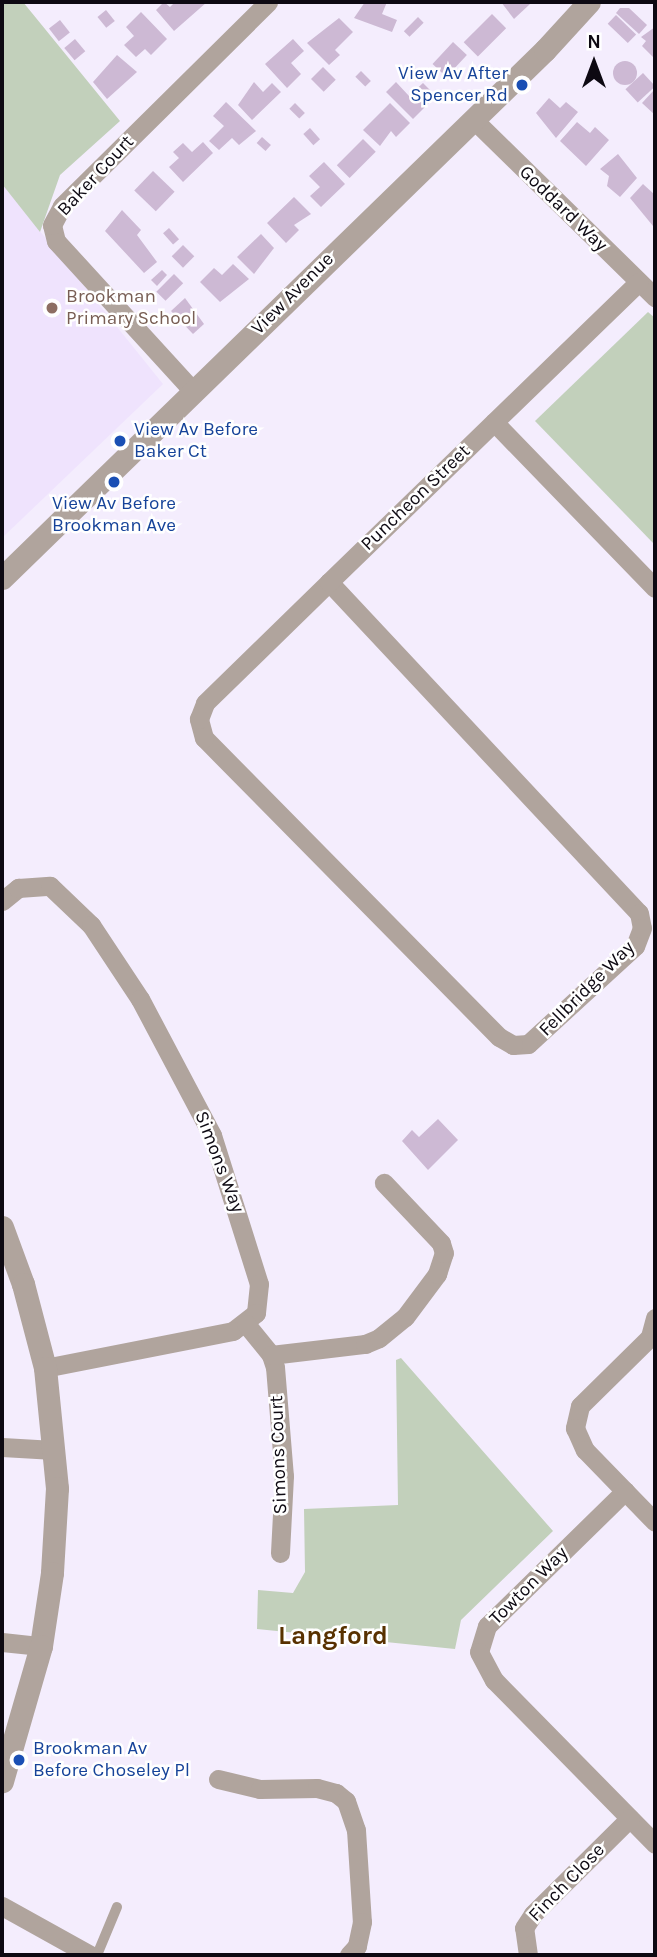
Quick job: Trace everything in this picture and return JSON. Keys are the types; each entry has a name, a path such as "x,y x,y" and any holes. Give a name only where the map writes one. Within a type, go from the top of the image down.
{"street":[{"name":"Baker Court","path":"193,391 56,241 52,225 62,206 268,2"},
{"name":"View Avenue","path":"2,578 591,5"},
{"name":"Goddard Way","path":"473,119 655,297"},
{"name":"Puncheon Street","path":"199,719 205,703 639,282"},
{"path":"494,422 655,588"},
{"name":"Fellbridge Way","path":"199,719 204,738 499,1037 513,1045 528,1044 545,1034 635,946 642,928 629,899 329,582"},
{"name":"Simons Way","path":"2,901 18,888 33,884 50,886 65,897 91,925 147,1011 212,1135 253,1254 260,1300 246,1324"},
{"path":"271,1355 365,1344 379,1338 405,1317 437,1275 444,1253 441,1243 384,1183"},
{"path":"2,1227 23,1284 45,1368 54,1450 56,1526 41,1646 2,1781"},
{"path":"655,1318 650,1337 580,1406 575,1427 585,1450 655,1521"},
{"path":"45,1368 233,1331 246,1324"},
{"name":"Simons Court","path":"246,1324 271,1355 282,1415 280,1553"},
{"path":"2,1447 54,1450"},
{"name":"Towton Way","path":"625,1491 487,1626 479,1652 494,1680 655,1844"},
{"path":"2,1642 41,1646"},
{"path":"218,1779 260,1788 317,1788 336,1793 346,1801 356,1830 362,1922 357,1946 349,1955"},
{"name":"Finch Close","path":"528,1955 524,1928 533,1914 630,1818"},
{"path":"2,1906 90,1955"}],"lane":[{"path":"97,1955 117,1907"}],"shaded area":[{"name":"Brookman Primary School","path":"2,184 163,384 2,538"}],"green space":[{"path":"2,2 23,2 120,121 60,175 40,232 2,184"},
{"path":"648,312 655,318 655,545 535,421"},
{"path":"401,1358 553,1531 461,1620 455,1649 257,1629 258,1590 293,1593 305,1572 304,1509 398,1505 396,1360"}],"building":[{"path":"164,2 170,7 175,2 207,2 174,31 156,10"},
{"path":"365,2 387,2 382,14 397,20 392,32 354,18"},
{"path":"501,2 527,2 530,4 514,19"},
{"path":"620,8 629,8 647,25 639,34 616,13"},
{"path":"106,10 115,21 106,28 97,17"},
{"path":"141,12 167,39 151,55 145,49 136,57 124,45 134,36 126,27"},
{"path":"492,14 506,28 478,56 464,42"},
{"path":"616,15 636,34 628,43 608,24"},
{"path":"418,17 424,23 410,37 404,31"},
{"path":"339,18 353,32 335,50 340,55 329,65 307,43"},
{"path":"60,20 70,33 59,41 49,29"},
{"path":"655,27 654,58 642,46 646,41 641,37"},
{"path":"75,39 85,51 75,60 64,48"},
{"path":"293,39 304,51 291,63 301,74 287,88 265,64"},
{"path":"453,42 467,55 446,77 433,64"},
{"path":"117,55 137,72 107,99 93,82"},
{"path":"625,61 634,64 637,73 634,82 625,85 616,82 613,73 616,64"},
{"path":"323,67 336,80 324,92 311,79"},
{"path":"361,71 371,81 365,87 355,77"},
{"path":"643,73 655,86 638,103 625,89"},
{"path":"254,82 263,92 272,83 281,92 252,120 238,105"},
{"path":"396,82 409,96 423,83 436,96 413,119 386,92"},
{"path":"655,89 655,115 642,103"},
{"path":"549,98 560,108 566,102 578,112 556,138 536,113"},
{"path":"226,102 256,131 239,145 232,138 219,150 209,141 224,126 213,116"},
{"path":"295,103 305,113 299,119 289,109"},
{"path":"390,103 410,123 396,137 391,131 380,146 363,130"},
{"path":"577,122 590,133 595,127 609,140 586,166 560,141"},
{"path":"310,128 320,139 313,145 303,134"},
{"path":"262,137 271,145 266,151 257,143"},
{"path":"363,139 376,152 350,178 337,165"},
{"path":"203,142 213,153 183,182 169,167 179,158 173,152 183,143 192,152"},
{"path":"618,154 637,178 620,197 607,186 609,176 600,169"},
{"path":"324,162 345,184 321,207 310,196 320,187 309,176"},
{"path":"153,171 175,192 156,211 134,190"},
{"path":"643,184 655,195 653,226 630,198"},
{"path":"294,197 311,214 294,225 299,230 286,243 267,223"},
{"path":"122,210 141,230 137,235 157,262 144,273 105,231"},
{"path":"169,228 179,239 173,245 163,233"},
{"path":"261,234 274,248 254,274 237,257"},
{"path":"183,245 194,256 183,268 172,256"},
{"path":"233,264 249,279 220,302 200,282 214,268 222,275"},
{"path":"162,270 167,275 157,286 151,280"},
{"path":"174,274 183,283 166,301 156,292"},
{"path":"185,298 204,324 193,334 171,311"},
{"path":"438,1119 458,1140 428,1170 402,1141 412,1130 419,1137"}],"place":[{"name":"View Av After Spencer Rd","path":"522,85"},
{"name":"Brookman Primary School","path":"52,308"},
{"name":"View Av Before Baker Ct","path":"120,441"},
{"name":"View Av Before Brookman Ave","path":"114,482"},
{"name":"Brookman Av Before Choseley Pl","path":"19,1760"}],"district":[{"name":"Langford","path":"333,1636"}]}
